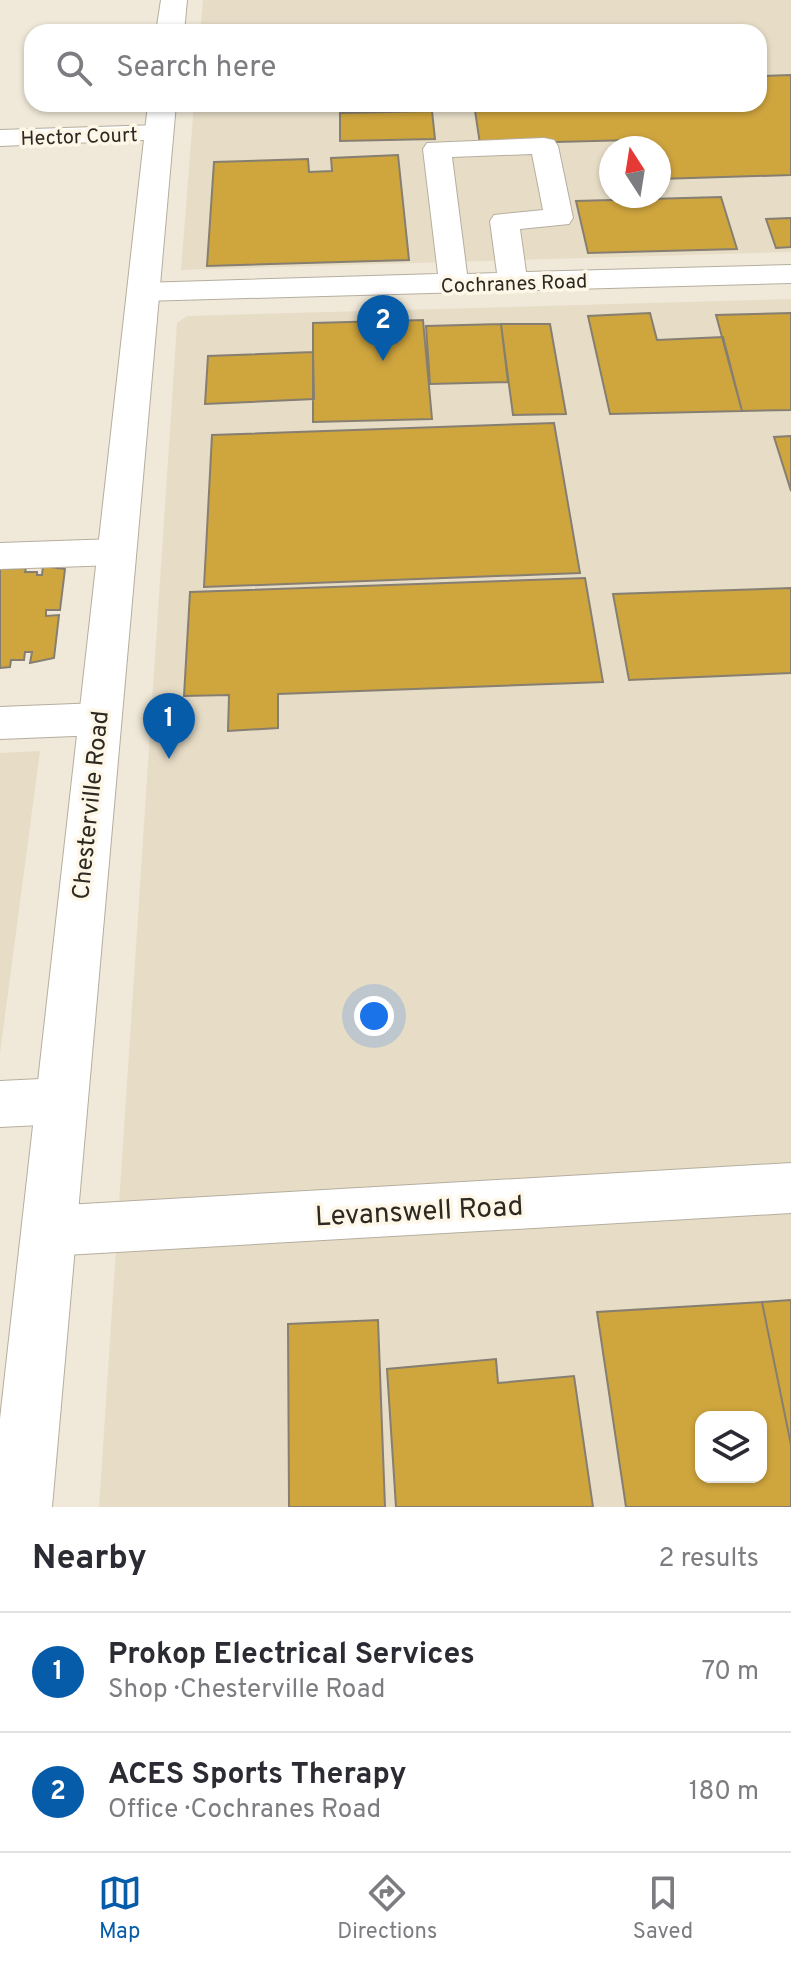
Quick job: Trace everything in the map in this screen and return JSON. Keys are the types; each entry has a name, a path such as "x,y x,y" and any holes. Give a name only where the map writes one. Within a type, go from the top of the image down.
{"main road":[{"path":"171,24 174,0"},
{"name":"Chesterville Road","path":"21,1507 160,119"}],"street":[{"name":"Hector Court","path":"0,138 160,119"},
{"path":"454,285 437,149 544,146 559,218 504,221 513,283"},
{"name":"Cochranes Road","path":"142,292 791,274"},
{"path":"0,556 115,552"},
{"path":"0,723 99,719"},
{"path":"0,1104 61,1101"},
{"name":"Levanswell Road","path":"48,1231 791,1188"}],"shaded area":[{"path":"203,0 791,0 791,252 181,270 193,112 767,112 767,24 201,24"},
{"path":"791,299 791,1507 99,1507 177,323 187,316"},
{"path":"40,751 0,1054 0,753"}],"building":[{"path":"791,75 791,175 671,179 671,136 599,136 599,141 480,144 475,112 767,112 767,76"},
{"path":"432,112 435,139 340,141 340,113"},
{"path":"398,155 409,260 207,266 214,162 308,159 309,172 332,171 331,158"},
{"path":"721,197 737,249 588,253 576,201 599,200 599,208 671,208 671,198"},
{"path":"791,218 791,247 776,248 766,219"},
{"path":"650,313 657,340 723,337 742,411 610,414 588,316"},
{"path":"791,313 791,410 742,411 716,315"},
{"path":"423,320 432,419 313,422 313,323"},
{"path":"501,324 508,382 430,384 426,326"},
{"path":"501,324 550,324 566,414 513,415"},
{"path":"313,352 314,399 205,404 208,356"},
{"path":"554,423 580,573 204,587 212,435"},
{"path":"791,436 791,491 774,437"},
{"path":"43,566 65,569 60,610 46,610 46,616 59,615 54,658 30,663 32,652 25,652 24,660 11,660 10,667 0,668 0,569 26,568 25,572 42,575"},
{"path":"585,578 603,682 278,694 278,728 228,731 229,695 184,696 190,592"},
{"path":"791,588 791,673 629,680 613,594"},
{"path":"791,1300 791,1445 762,1302"},
{"path":"762,1302 791,1445 791,1507 626,1507 597,1312"},
{"path":"378,1320 385,1507 289,1507 288,1324"},
{"path":"496,1359 498,1383 574,1376 593,1507 396,1507 387,1369"}],"place":[{"name":"ACES Sports Therapy","path":"383,361"},
{"name":"Prokop Electrical Services","path":"169,759"}]}
